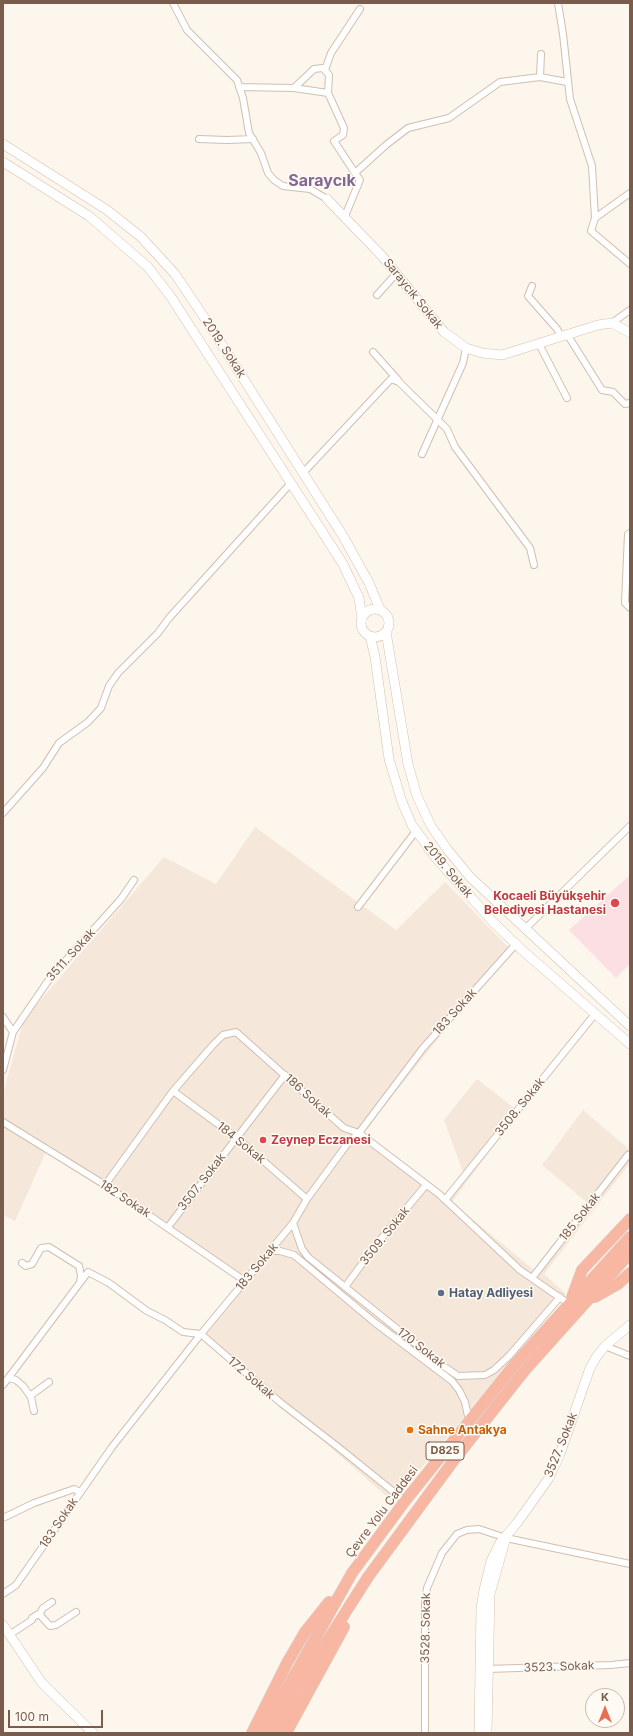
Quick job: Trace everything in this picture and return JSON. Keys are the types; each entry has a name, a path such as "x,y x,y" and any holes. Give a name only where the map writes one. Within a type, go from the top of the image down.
{"highway":[{"path":"565,1301 582,1270 630,1218"},
{"name":"Çevre Yolu Caddesi","path":"276,1733 293,1686 352,1573 405,1501 565,1301 630,1237"},
{"name":"Çevre Yolu Caddesi","path":"262,1733 368,1577 454,1460 525,1370 630,1253"},
{"path":"584,1304 618,1284 630,1273"},
{"path":"252,1733 287,1663 306,1632 352,1573"},
{"path":"286,1733 334,1646 368,1577"}],"street":[{"path":"173,3 179,18 188,30 237,80 243,98 249,133 262,153 268,172 279,183 288,187 310,189 327,199"},
{"path":"558,3 570,99 592,166 595,218 591,231 630,264"},
{"path":"325,70 331,53 360,9"},
{"path":"540,77 541,54"},
{"path":"294,88 314,70 323,68 329,75 328,93 344,128 343,135 334,141 360,180 344,216"},
{"path":"355,173 386,145 408,128 449,118 500,82 540,77 568,82"},
{"path":"239,87 294,88 328,93"},
{"path":"199,139 253,139"},
{"name":"2019. Sokak","path":"3,144 107,210 141,237 175,274 216,335 343,536 369,583 380,610 387,615 389,619 386,632 408,764 417,796 431,826 447,849 470,877 630,1026"},
{"name":"2019. Sokak","path":"3,162 89,216 148,267 188,321 343,564 359,598 362,626 370,636 375,657 389,759 402,802 412,825 436,858 462,888 516,944 630,1044"},
{"path":"595,218 630,193"},
{"name":"Saraycık Sokak","path":"327,199 382,256 444,332 466,348 482,353 502,355 598,325 612,323"},
{"path":"377,295 396,274"},
{"path":"532,286 528,296 564,335 602,390 613,392 624,404 630,403"},
{"path":"630,310 612,323 630,334"},
{"path":"539,344 567,398"},
{"path":"422,454 436,420 463,363 466,348"},
{"path":"373,352 399,382 436,420 447,429 455,447 530,548 534,565"},
{"path":"303,473 391,379 399,382"},
{"path":"3,814 43,768 59,743 88,722 101,708 109,686 118,673 158,633 169,618 291,483"},
{"path":"629,533 626,603 630,608"},
{"path":"362,618 368,611 376,609 380,610"},
{"path":"370,636 379,636 386,632"},
{"path":"526,928 630,826"},
{"path":"358,907 416,831"},
{"name":"3511. Sokak","path":"3,1070 13,1032 50,978 121,900 134,880"},
{"name":"183 Sokak","path":"3,1594 16,1585 112,1446 200,1334 293,1223 307,1199 348,1143 359,1133 423,1048 516,944"},
{"name":"3508. Sokak","path":"445,1200 595,1014"},
{"path":"3,1017 13,1032"},
{"name":"186 Sokak","path":"105,1186 173,1091 223,1035 236,1032 344,1128 359,1133 426,1185 445,1200 520,1270 565,1301"},
{"name":"3507. Sokak","path":"168,1227 285,1075"},
{"name":"184 Sokak","path":"173,1091 237,1138 307,1199"},
{"name":"182 Sokak","path":"3,1122 168,1227 245,1281"},
{"name":"185 Sokak","path":"532,1278 628,1155"},
{"name":"3509. Sokak","path":"345,1287 375,1246 426,1185"},
{"name":"170 Sokak","path":"293,1223 302,1249 308,1257 442,1365 458,1376 467,1377 485,1375 494,1370 565,1301"},
{"path":"22,1263 26,1266 32,1264 41,1248 49,1247 79,1266 81,1276 79,1284"},
{"name":"170 Sokak","path":"270,1251 280,1251 294,1255 374,1322 452,1381 459,1390 465,1402 469,1421"},
{"path":"3,1385 88,1272 109,1283 147,1311 165,1320 182,1332 200,1334"},
{"name":"3527. Sokak","path":"487,1733 481,1608 493,1556 500,1544 506,1538 549,1478 566,1440 590,1368 605,1346 630,1325"},
{"name":"172 Sokak","path":"200,1334 280,1403 405,1501"},
{"path":"605,1346 630,1356"},
{"path":"9,1378 16,1380 23,1386 30,1396 34,1411"},
{"path":"30,1396 49,1382"},
{"path":"3,1518 34,1503 74,1489 80,1492"},
{"name":"3528. Sokak","path":"424,1733 425,1604 427,1588 442,1553 457,1534 468,1530 479,1529 506,1538 630,1564"},
{"path":"9,1635 39,1614 42,1608 52,1602"},
{"path":"39,1614 50,1626 56,1625 76,1612"},
{"path":"3,1626 42,1683 93,1733"},
{"name":"3523. Sokak","path":"483,1669 611,1665 630,1663"},
{"name":"3527. Sokak","path":"479,1733 483,1669"}],"shaded area":[{"path":"255,827 396,930 445,882 510,949 361,1135 444,1194 464,1175 444,1120 477,1079 519,1112 452,1202 535,1271 590,1205 542,1165 583,1110 630,1150 630,1163 544,1274 566,1294 393,1502 201,1334 245,1280 49,1145 15,1221 3,1215 3,1093 24,1019 164,857 216,884"},
{"name":"Kocaeli Büyükşehir Belediyesi Hastanesi","path":"630,875 630,964 616,978 569,930"}],"place":[{"name":"Kocaeli Büyükşehir Belediyesi Hastanesi","path":"615,903"},
{"name":"Zeynep Eczanesi","path":"263,1140"},
{"name":"Hatay Adliyesi","path":"441,1293"},
{"name":"Sahne Antakya","path":"410,1430"}],"district":[{"name":"Saraycık","path":"322,181"}]}
